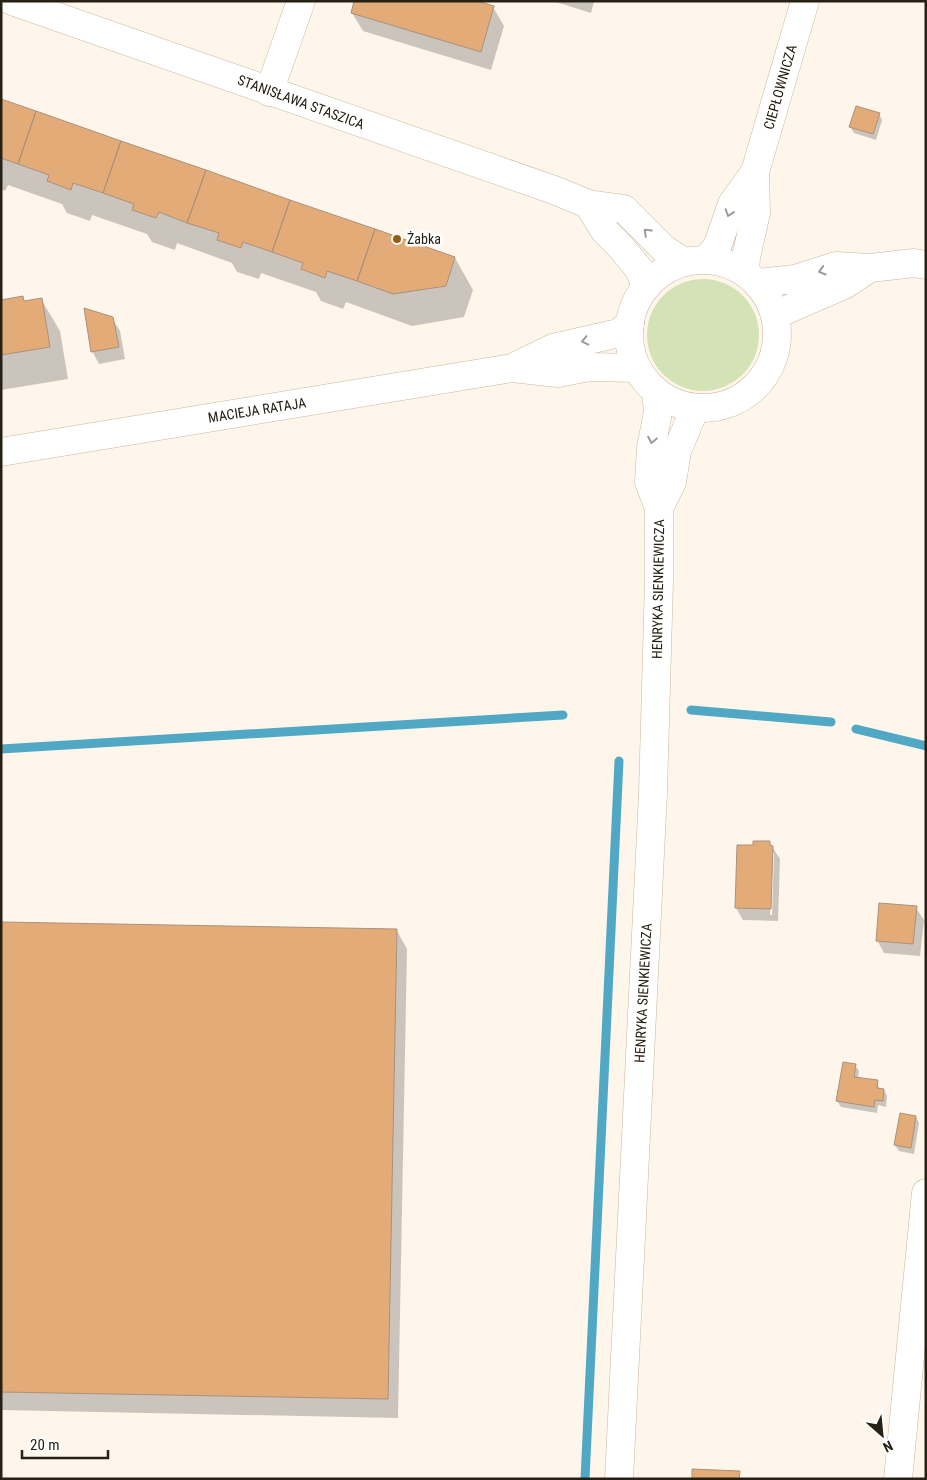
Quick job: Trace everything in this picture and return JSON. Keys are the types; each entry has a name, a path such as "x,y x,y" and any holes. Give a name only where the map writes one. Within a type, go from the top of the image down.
{"street":[{"name":"STANISŁAWA STASZICA","path":"12,1 238,79 269,92 588,204 624,209 664,249 695,261"},
{"path":"269,92 301,1"},
{"name":"CIEPŁOWNICZA","path":"751,278 746,257 756,213 755,172 805,1"},
{"name":"CIEPŁOWNICZA","path":"695,261 717,246 732,204 755,172"},
{"path":"588,204 604,230 639,269 646,287"},
{"path":"695,261 719,261 732,266 751,278 768,298 775,315 777,339 772,362 759,382 741,398 718,406 694,408 674,402 656,392 637,368 630,346 630,324 635,304 646,287 663,272 695,261"},
{"path":"751,278 795,279 836,266 870,268 914,263 926,264"},
{"path":"775,315 844,285 870,268"},
{"name":"MACIEJA RATAJA","path":"512,368 554,348 618,333 630,324"},
{"name":"MACIEJA RATAJA","path":"1,452 512,368 558,373 589,367 637,368"},
{"name":"HENRYKA SIENKIEWICZA","path":"618,1479 653,793 659,580 659,508 649,482 651,448 658,412 656,392"},
{"name":"HENRYKA SIENKIEWICZA","path":"659,508 672,482 677,451 694,408"},
{"path":"898,1479 926,1193"}],"green space":[{"path":"703,279 714,280 724,284 742,296 754,314 758,324 758,346 754,356 742,374 724,386 714,390 703,391 692,390 682,386 664,374 652,356 648,346 647,335 648,324 652,314 664,296 682,284 692,280"}],"building":[{"path":"354,1 477,1 494,6 481,52 351,13"},
{"path":"1,99 36,111 18,164 1,158"},
{"path":"856,106 880,113 873,134 849,127"},
{"path":"36,111 121,141 103,193 73,183 71,190 47,181 49,175 18,164"},
{"path":"121,141 206,170 187,223 159,212 156,218 132,210 134,204 103,193"},
{"path":"206,170 290,200 272,252 243,242 241,248 217,240 219,233 187,223"},
{"path":"290,200 375,229 357,281 327,271 325,278 301,269 303,263 272,252"},
{"path":"375,229 455,257 446,286 393,294 357,281"},
{"path":"23,296 24,301 42,298 50,347 1,355 1,300"},
{"path":"84,308 113,317 119,347 91,352"},
{"path":"753,841 770,841 770,845 773,846 771,909 735,908 737,845 753,845"},
{"path":"879,903 917,906 913,944 876,941"},
{"path":"1,922 397,929 388,1399 1,1392"},
{"path":"843,1062 856,1064 854,1077 878,1080 877,1088 884,1089 883,1101 875,1100 874,1107 836,1101"},
{"path":"900,1113 916,1116 911,1148 894,1145"},
{"path":"692,1469 740,1471 739,1479 692,1479"}],"waterway":[{"path":"691,710 831,722"},
{"path":"1,749 563,715"},
{"path":"856,729 926,746"},
{"path":"585,1479 619,761"}],"place":[{"name":"Żabka","path":"397,239"}]}
